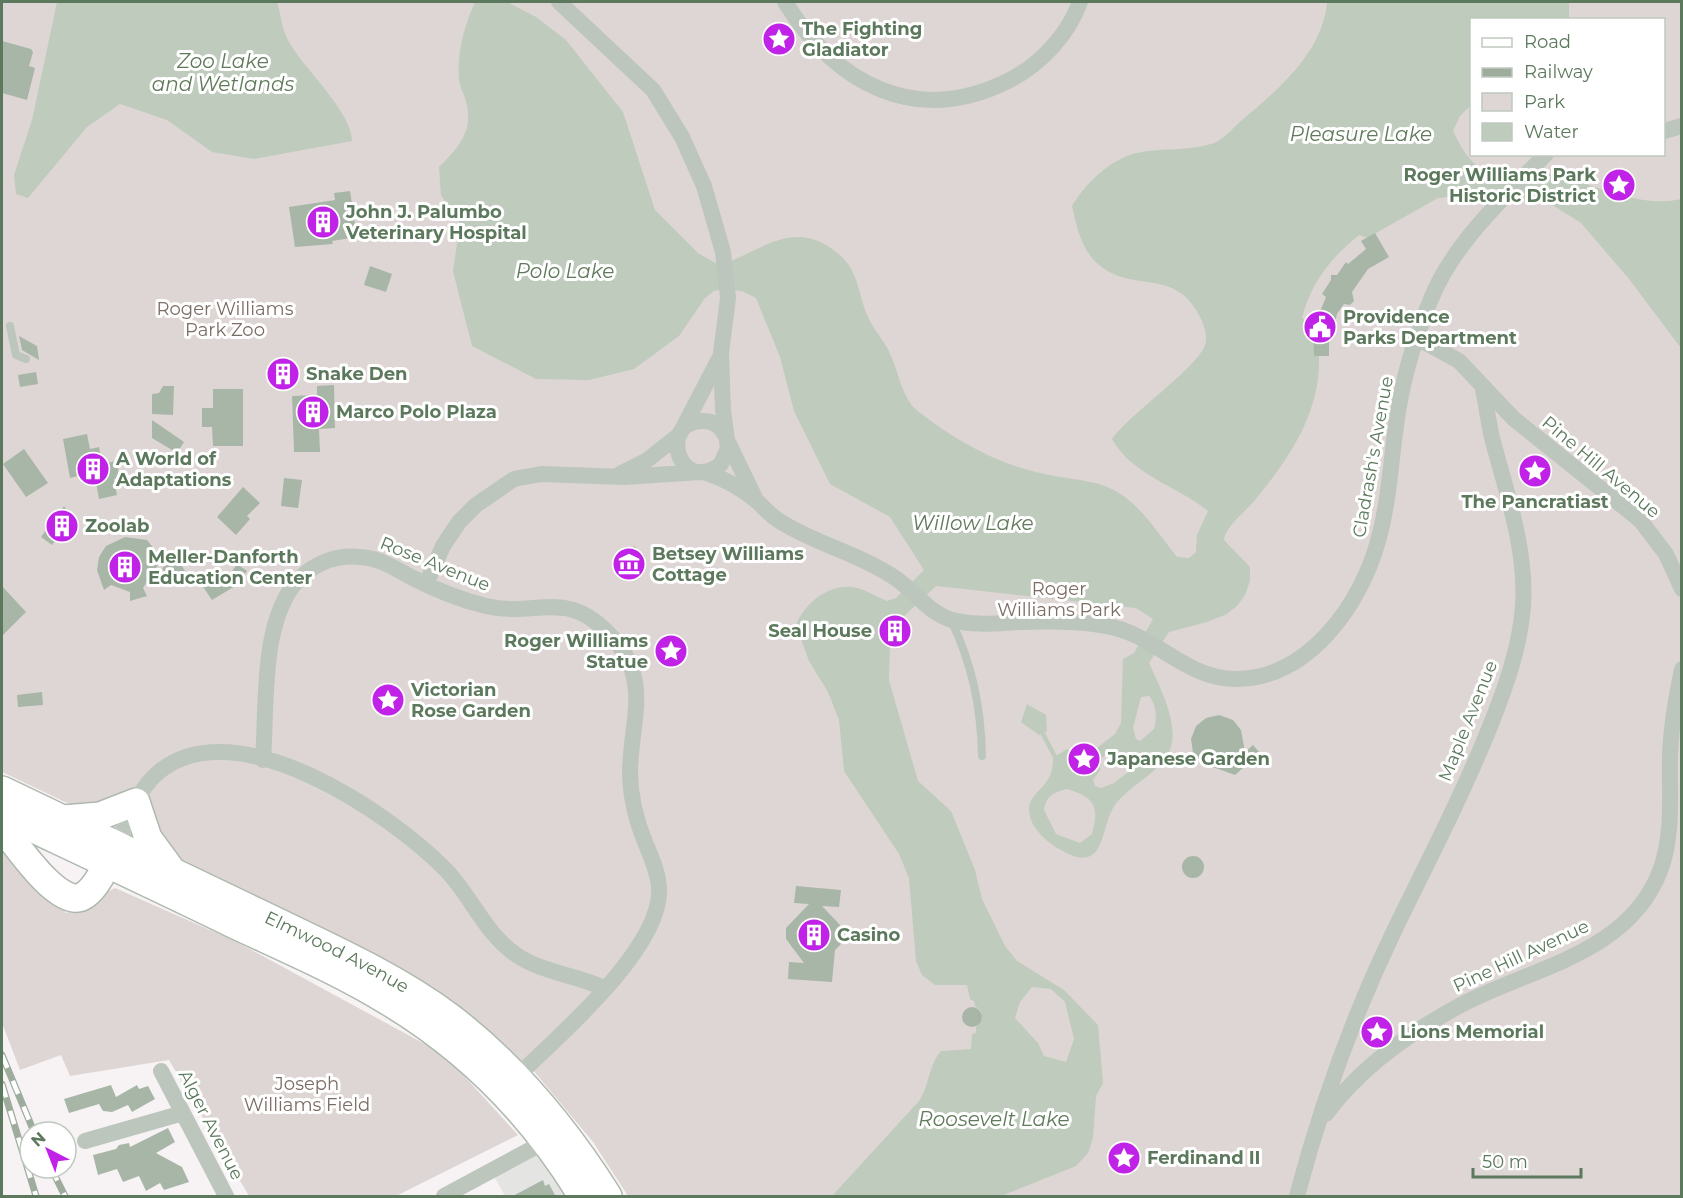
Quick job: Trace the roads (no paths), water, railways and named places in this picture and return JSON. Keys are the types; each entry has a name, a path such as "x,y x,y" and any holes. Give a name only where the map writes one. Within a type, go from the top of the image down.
{"main road":[{"name":"Elmwood Avenue","path":"2,790 62,819 111,854 390,1002 510,1084"},
{"path":"62,819 100,816 136,802 152,846 161,859 179,875"},
{"name":"Elmwood Avenue","path":"2,814 111,854 179,875 339,951 409,989 458,1024 608,1197"},
{"path":"2,827 52,887 67,898 79,899 85,896 111,854"},
{"name":"Elmwood Avenue","path":"555,1137 582,1197"}],"street":[{"path":"426,584 443,546 459,522 505,483 522,476 541,474 608,477 702,472 721,464 727,454 722,353 728,298 723,252 698,171 661,102 644,80 582,26 559,2"},
{"path":"785,2 817,46 842,68 889,93 927,101 986,91 1027,70 1062,35 1080,2"},
{"path":"1665,131 1682,126"},
{"name":"Cladrash's Avenue","path":"702,472 734,486 780,522 878,568 905,586 934,612 951,619 970,623 1039,621 1117,628 1140,638 1202,673 1241,679 1266,674 1288,665 1316,645 1337,622 1361,585 1378,544 1402,394 1417,338 1431,300 1447,267 1491,212 1543,157"},
{"path":"1417,338 1459,361 1482,384"},
{"path":"702,472 689,468 679,457 677,444 722,353"},
{"name":"Pine Hill Avenue","path":"1482,384 1514,419 1640,520 1666,554 1682,589"},
{"name":"Maple Avenue","path":"1317,1129 1364,1000 1481,748 1505,688 1519,640 1523,603 1521,569 1502,468 1490,428 1482,384"},
{"path":"608,477 646,461 691,423 708,421 719,426 727,439"},
{"name":"Cladrash's Avenue","path":"727,439 757,502"},
{"name":"Rose Avenue","path":"263,760 272,633 280,607 300,578 313,567 329,560 360,556 378,560 426,584 488,607 556,606 577,611 609,634 628,661 637,701 630,764 632,791 638,823 657,873 660,897 654,920 646,937 604,988 510,1084"},
{"name":"Pine Hill Avenue","path":"1317,1129 1338,1099 1374,1064 1410,1035 1460,1005 1592,946 1614,933 1634,913 1655,882 1666,849 1670,805 1671,730 1682,669"},
{"path":"111,854 136,802 154,776 167,766 187,756 219,752 263,760 329,785 368,807 405,834 447,871 495,934 516,955 604,988"},
{"name":"Alger Avenue","path":"161,1071 226,1197"},
{"path":"85,1141 183,1113"},
{"path":"1297,1197 1317,1129"},
{"path":"444,1197 555,1137"}],"lane":[{"path":"10,326 16,355 26,359"},
{"path":"951,619 976,685 982,756"}],"water":[{"name":"Zoo Lake and Wetlands","path":"57,2 277,2 289,42 336,104 350,130 352,141 254,159 212,152 167,120 120,104 87,127 28,198 16,194 14,175 32,120"},
{"path":"475,2 507,2 536,17 566,40 623,112 655,210 698,253 719,265 784,239 798,237 812,239 826,245 845,260 851,268 868,317 889,351 905,394 913,407 963,442 1011,465 1111,488 1143,514 1177,557 1189,558 1196,552 1197,535 1208,511 1131,462 1112,439 1200,354 1206,342 1204,328 1191,302 1179,292 1167,286 1125,278 1111,273 1098,264 1087,252 1072,206 1099,174 1127,156 1146,151 1204,146 1225,136 1284,83 1308,53 1324,20 1327,2 1569,2 1569,18 1470,18 1470,106 1460,116 1453,131 1461,146 1475,164 1494,173 1539,173 1574,180 1627,197 1663,201 1681,199 1681,348 1629,279 1581,223 1554,206 1485,193 1438,198 1367,238 1359,235 1331,262 1311,293 1302,318 1307,322 1306,332 1313,333 1314,356 1319,356 1315,396 1309,415 1301,434 1280,468 1225,535 1224,540 1250,567 1250,581 1245,595 1227,614 1169,632 1149,663 1163,694 1170,717 1172,740 1170,750 1154,771 1118,801 1095,853 1087,857 1076,857 1051,844 1035,827 1029,808 1034,795 1049,778 1053,758 1067,749 1080,758 1085,757 1115,734 1121,723 1123,659 1134,653 1153,619 1136,608 936,586 902,618 897,616 880,635 890,644 889,680 918,781 951,811 975,870 982,899 1005,946 1017,961 1064,990 1098,1025 1103,1083 1096,1096 1093,1138 1088,1153 1076,1166 1001,1196 832,1196 919,1101 941,1051 971,1049 972,1034 976,1033 976,1027 982,1020 981,1011 970,999 967,985 935,985 922,975 916,961 909,878 899,854 844,771 839,720 828,692 809,661 796,625 811,603 826,592 852,587 887,601 896,598 924,570 890,517 830,484 794,411 780,357 756,298 742,291 723,289 714,291 705,298 679,336 634,369 589,380 536,379 472,346 453,271 460,224 441,195 439,167 462,140 468,125 467,106 460,83 459,69 465,30","holes":["1149,696 1155,708 1154,729 1140,741 1136,739 1133,728 1141,697","1109,752 1132,754 1138,761 1136,766 1114,783 1101,788 1095,786 1093,780 1100,770 1101,759","1067,789 1089,799 1095,810 1092,834 1080,843 1056,834 1044,810 1049,798","1032,987 1051,989 1065,1002 1074,1039 1066,1062 1044,1056 1038,1043 1015,1018 1020,1002"]},
{"path":"1027,704 1046,715 1047,731 1039,735 1021,722"}],"waterway":[{"path":"1043,734 1055,757"}],"railway":[{"path":"2,1055 29,1120"},
{"path":"2,1084 36,1196"},
{"path":"57,1180 65,1196"}],"place":[{"name":"The Fighting Gladiator","path":"779,39"},
{"name":"Roger Williams Park Historic District","path":"1619,185"},
{"name":"John J. Palumbo Veterinary Hospital","path":"323,222"},
{"name":"Providence Parks Department","path":"1320,327"},
{"name":"Snake Den","path":"283,374"},
{"name":"Marco Polo Plaza","path":"313,412"},
{"name":"A World of Adaptations","path":"93,469"},
{"name":"The Pancratiast","path":"1535,471"},
{"name":"Zoolab","path":"62,526"},
{"name":"Betsey Williams Cottage","path":"629,564"},
{"name":"Meller-Danforth Education Center","path":"125,567"},
{"name":"Seal House","path":"895,631"},
{"name":"Roger Williams Statue","path":"671,651"},
{"name":"Victorian Rose Garden","path":"388,700"},
{"name":"Japanese Garden","path":"1084,759"},
{"name":"Casino","path":"814,935"},
{"name":"Lions Memorial","path":"1377,1032"},
{"name":"Ferdinand II","path":"1124,1158"}],"water label":[{"name":"Pleasure Lake","path":"1361,134"},
{"name":"Polo Lake","path":"565,271"},
{"name":"Willow Lake","path":"973,523"},
{"name":"Roosevelt Lake","path":"994,1119"}],"park label":[{"name":"Roger Williams Park Zoo","path":"225,319"},
{"name":"Roger Williams Park","path":"1059,599"},
{"name":"Joseph Williams Field","path":"307,1094"}]}
